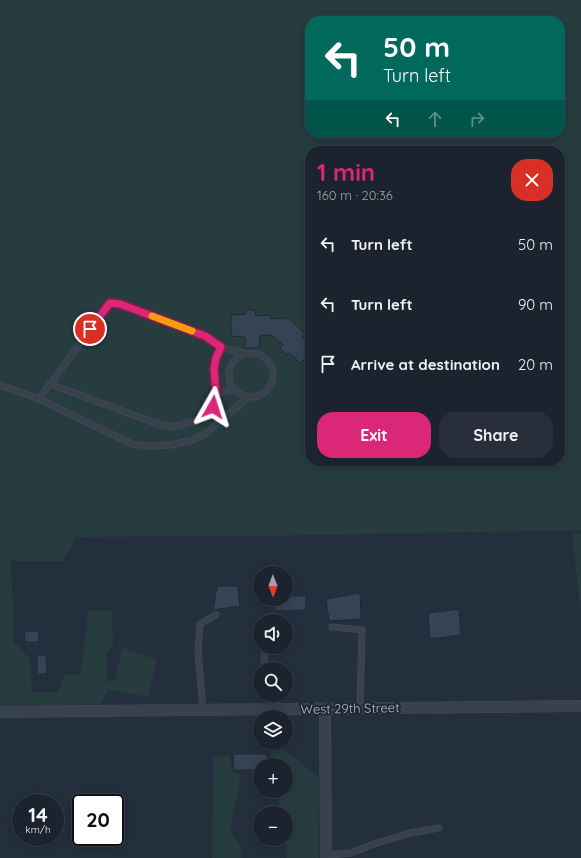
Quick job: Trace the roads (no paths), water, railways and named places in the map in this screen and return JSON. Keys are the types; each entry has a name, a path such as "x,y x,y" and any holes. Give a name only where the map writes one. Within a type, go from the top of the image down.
{"street":[{"name":"West 29th Street","path":"0,712 581,706"},
{"path":"325,709 326,857"}],"lane":[{"path":"39,399 110,303 120,304 205,336 221,347 244,353"},
{"path":"50,384 155,423 170,427 180,426 196,421 206,415 213,407 216,392 214,369 216,358 221,347"},
{"path":"252,352 265,357 270,362 273,369 271,384 267,390 255,397 248,397 234,390 228,376 232,361 244,353 252,352"},
{"path":"0,385 39,399 132,444 150,446 190,441 207,433 248,397"},
{"path":"216,392 234,390"},
{"path":"203,710 198,651 200,624 216,615"},
{"path":"332,627 362,630 360,708"},
{"path":"276,702 278,709"},
{"path":"326,857 351,854 381,842 410,833 439,828"}]}
